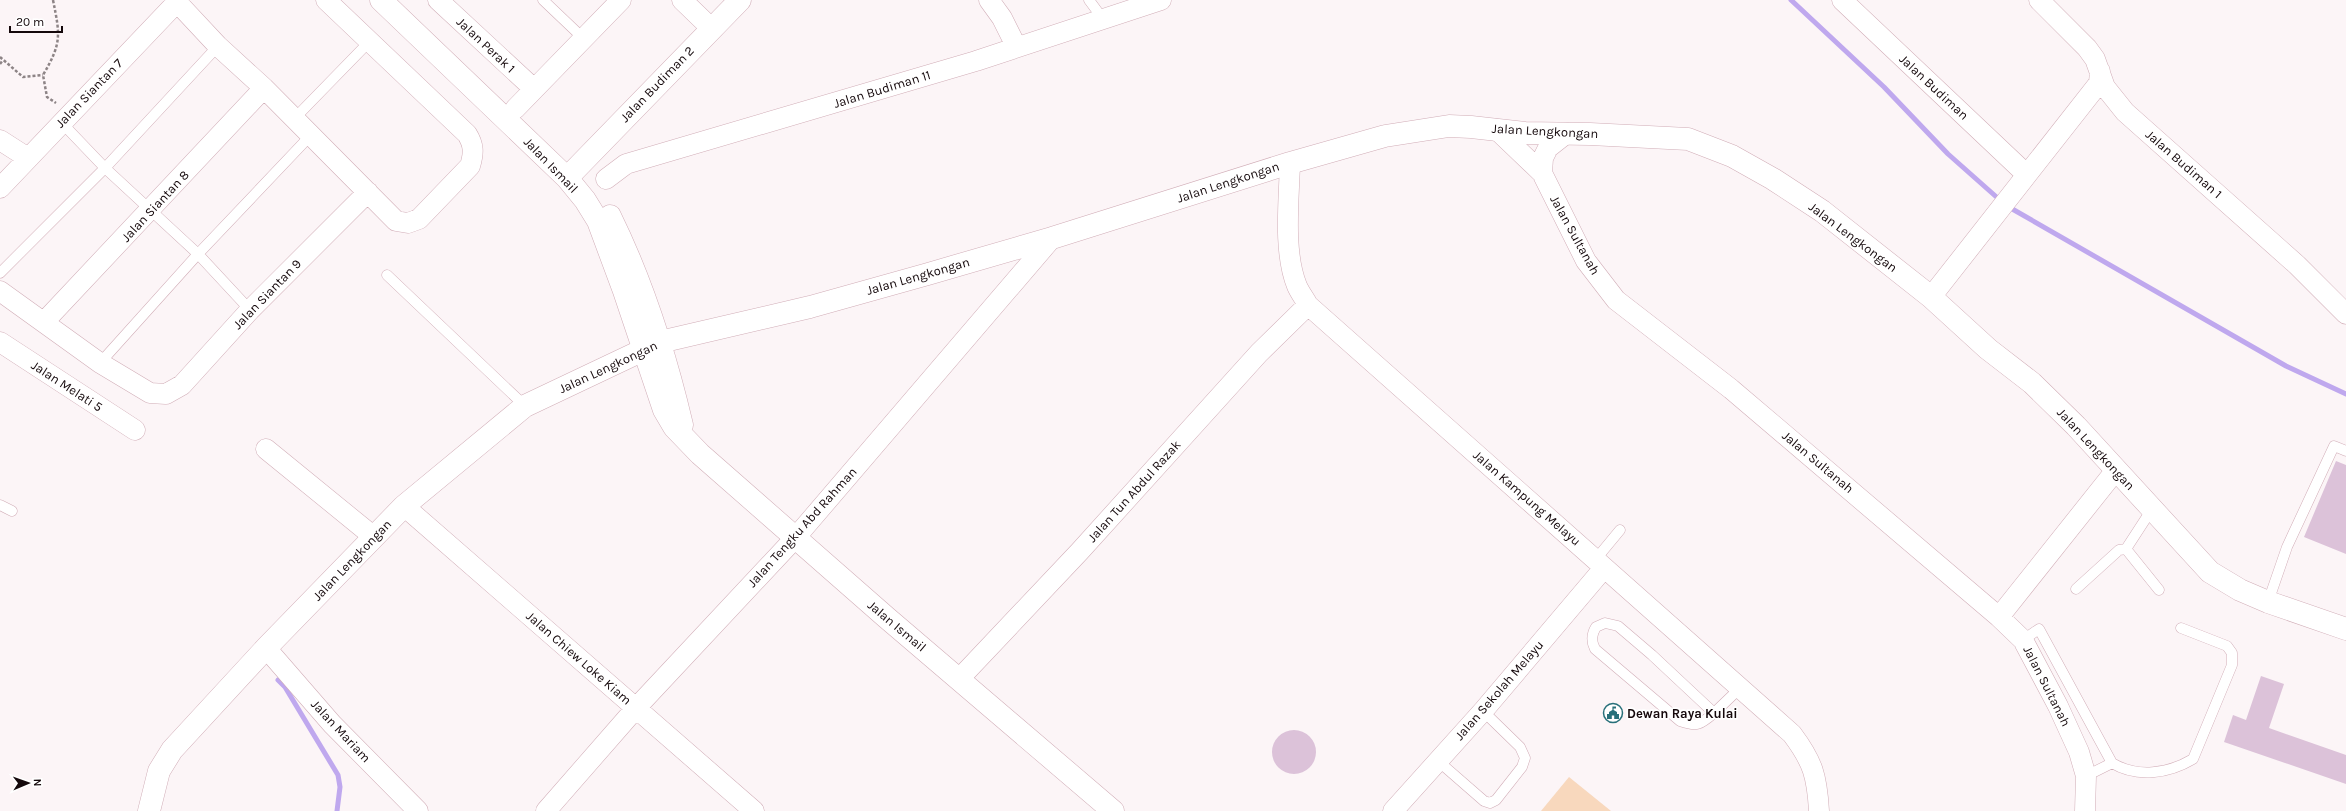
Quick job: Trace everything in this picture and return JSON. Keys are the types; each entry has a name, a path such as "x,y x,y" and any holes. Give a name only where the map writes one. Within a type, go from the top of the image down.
{"street":[{"path":"177,1 218,46 264,88 396,221 408,224 419,219 470,166 473,156 473,143 467,134 326,0"},
{"name":"Jalan Ismail","path":"381,0 571,173 592,187 621,240 652,346 674,388 685,438 887,618 960,678 1113,811"},
{"name":"Jalan Ismail","path":"400,0 514,109 571,173"},
{"name":"Jalan Perak 1","path":"438,0 534,89"},
{"path":"514,109 622,0"},
{"path":"682,0 711,28"},
{"name":"Jalan Budiman 2","path":"571,173 740,0"},
{"path":"989,0 1002,18 1016,46"},
{"name":"Jalan Budiman 11","path":"606,179 626,164 976,61 1016,46 1160,0"},
{"name":"Jalan Budiman","path":"1842,0 2026,174"},
{"name":"Jalan Budiman 1","path":"2039,0 2087,48 2095,59 2105,87 2125,112 2297,265 2346,314"},
{"name":"Jalan Siantan 7","path":"0,188 177,1"},
{"path":"1931,297 2012,191 2099,83 2100,71"},
{"name":"Jalan Siantan 8","path":"44,322 150,212 264,88"},
{"name":"Jalan Lengkongan","path":"149,811 159,771 172,750 266,648 404,506 525,406 652,346 810,307 1052,238 1290,163 1385,136 1449,126 1496,129 1525,133 1568,133 1688,139 1732,156 1822,211 1931,297 1988,349 2032,383 2116,470 2210,572 2240,590 2268,602 2346,629"},
{"name":"Jalan Sultanah","path":"1496,129 1542,173 1586,261 1616,300 1730,389 1999,617 2023,640 2058,706 2079,752 2086,776 2085,811"},
{"path":"1542,173 1543,158 1548,148 1568,133"},
{"path":"0,140 28,158"},
{"name":"Jalan Kampung Melayu","path":"1290,163 1288,235 1292,266 1297,286 1308,305 1792,734 1808,756 1817,787 1819,811"},
{"name":"Jalan Siantan 9","path":"100,363 150,393 166,394 182,385 250,310 368,192"},
{"name":"Jalan Tengku Abd Rahman","path":"546,811 636,708 796,537 1052,238"},
{"path":"0,291 100,363"},
{"name":"Jalan Tun Abdul Razak","path":"960,678 1080,551 1259,354 1308,305"},
{"name":"Jalan Melati 5","path":"0,342 135,430"},
{"path":"266,449 374,537"},
{"path":"1999,617 2116,470"},
{"name":"Jalan Chiew Loke Kiam","path":"404,506 754,811"},
{"name":"Jalan Sekolah Melayu","path":"1393,811 1437,760 1483,711 1600,564"},
{"name":"Jalan Mariam","path":"266,648 332,724 418,811"}],"lane":[{"path":"543,0 584,39"},
{"path":"1089,0 1103,18"},
{"path":"294,119 369,42"},
{"path":"0,273 105,168 218,46"},
{"path":"65,118 105,168 150,212 198,254 250,310"},
{"path":"100,363 198,254 310,136"},
{"path":"387,275 525,406"},
{"path":"2268,602 2287,547 2334,446 2346,451"},
{"path":"0,505 12,511"},
{"path":"2076,589 2119,550 2126,549 2152,509"},
{"path":"1600,564 1620,530"},
{"path":"2126,549 2159,590"},
{"path":"1714,713 1652,655 1618,626 1605,623 1596,627 1592,634 1592,643 1595,649 1680,721 1693,726 1702,723 1714,713 1740,688"},
{"path":"2023,640 2039,629 2112,763 2134,773 2153,772 2180,767 2193,759 2232,665 2232,653 2227,646 2181,628"},
{"path":"1437,760 1484,801 1490,803 1496,800 1522,767 1525,758 1520,747 1483,711"},
{"path":"2086,776 2112,763"}],"path":[{"path":"53,0 60,32 54,56 43,75 48,97 65,118"},
{"path":"0,64 1,59 23,77 43,75"}],"shaded area":[{"path":"1569,777 1611,811 1541,811"}],"building":[{"path":"2336,461 2346,465 2346,554 2304,537"},
{"path":"2261,676 2284,684 2269,728 2346,755 2346,784 2224,742 2233,715 2246,720"},
{"path":"1290,730 1298,730 1310,736 1316,748 1316,756 1310,768 1298,774 1290,774 1278,768 1272,756 1272,748 1278,736"}],"waterway":[{"path":"1791,0 1884,87 1948,154 2001,201"},
{"path":"2007,206 2286,366 2346,394"},
{"path":"278,680 285,687 338,775 340,787 337,811"}],"place":[{"name":"Dewan Raya Kulai","path":"1613,713"}]}
